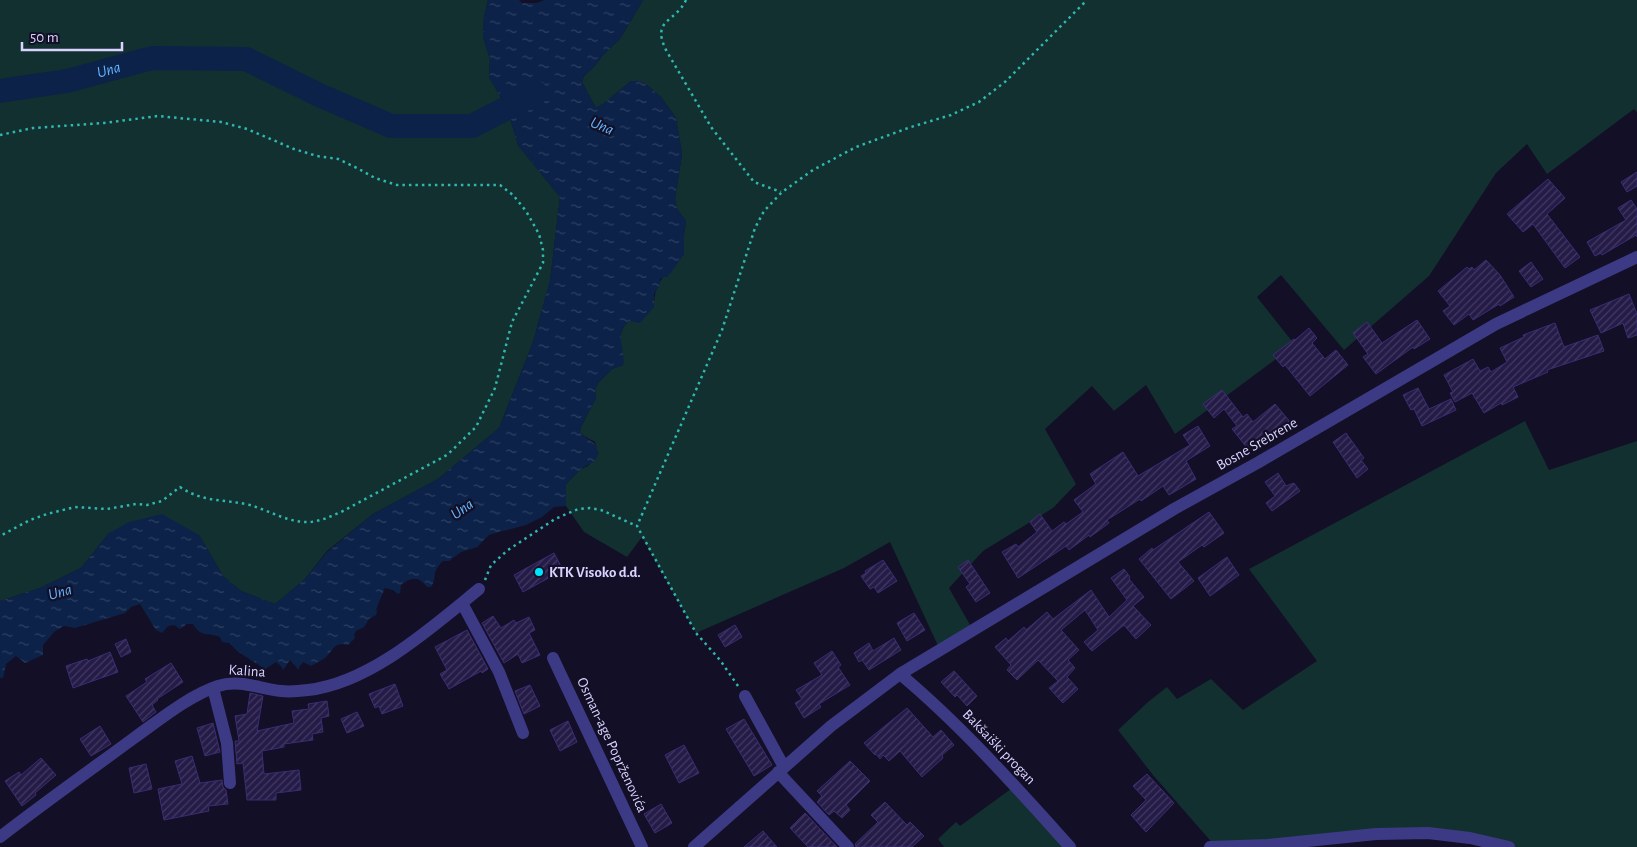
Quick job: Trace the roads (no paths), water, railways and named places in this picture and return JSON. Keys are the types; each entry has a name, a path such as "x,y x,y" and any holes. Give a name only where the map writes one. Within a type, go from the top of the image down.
{"street":[{"name":"Bosne Srebrene","path":"694,847 832,726 900,674 1174,509 1259,462 1496,324 1637,257"},
{"name":"Kalina","path":"0,837 164,717 203,692 219,685 262,686 281,691 308,690 342,683 373,668 398,652 479,589"},
{"path":"462,603 499,672 523,733"},
{"name":"Osman-age Poprženovića","path":"553,658 642,847"},
{"name":"Bakšaiški progan","path":"900,674 929,698 969,737 1070,847"},
{"path":"213,688 227,743 230,783"},
{"path":"745,696 781,769 848,847"},
{"path":"1210,847 1268,845 1376,834 1420,834 1470,838 1509,847"}],"water":[{"path":"488,0 519,0 522,3 537,3 544,0 643,0 620,39 584,76 582,82 596,108 631,81 639,81 647,85 661,97 676,118 682,154 675,199 677,209 686,221 684,254 668,277 660,279 659,287 654,294 654,307 640,323 629,321 624,326 621,336 623,365 612,369 598,383 595,390 596,398 581,427 580,432 596,446 596,460 581,469 566,484 566,506 554,507 542,517 526,525 489,535 477,547 461,552 449,561 443,561 435,572 431,587 427,587 418,579 412,579 401,585 400,593 398,594 393,590 385,588 376,609 376,615 369,619 364,627 356,631 355,638 348,645 337,645 325,658 311,666 303,662 298,669 290,660 283,670 276,662 265,669 237,651 229,643 222,642 220,637 202,633 193,624 187,624 180,629 174,625 168,626 162,633 156,630 140,604 131,607 125,613 75,628 64,626 54,632 43,645 43,655 25,663 16,656 6,664 3,678 0,678 0,601 40,588 81,568 109,533 129,522 162,514 199,535 223,576 241,591 275,604 305,579 327,552 373,514 438,479 499,428 533,342 550,281 560,197 518,145 507,108 489,77 490,59 483,37 484,17"}],"waterway":[{"name":"Una","path":"0,91 67,81 152,58 246,59 319,95 391,126 472,126 536,93"}],"place":[{"name":"KTK Visoko d.d.","path":"539,572"}]}
